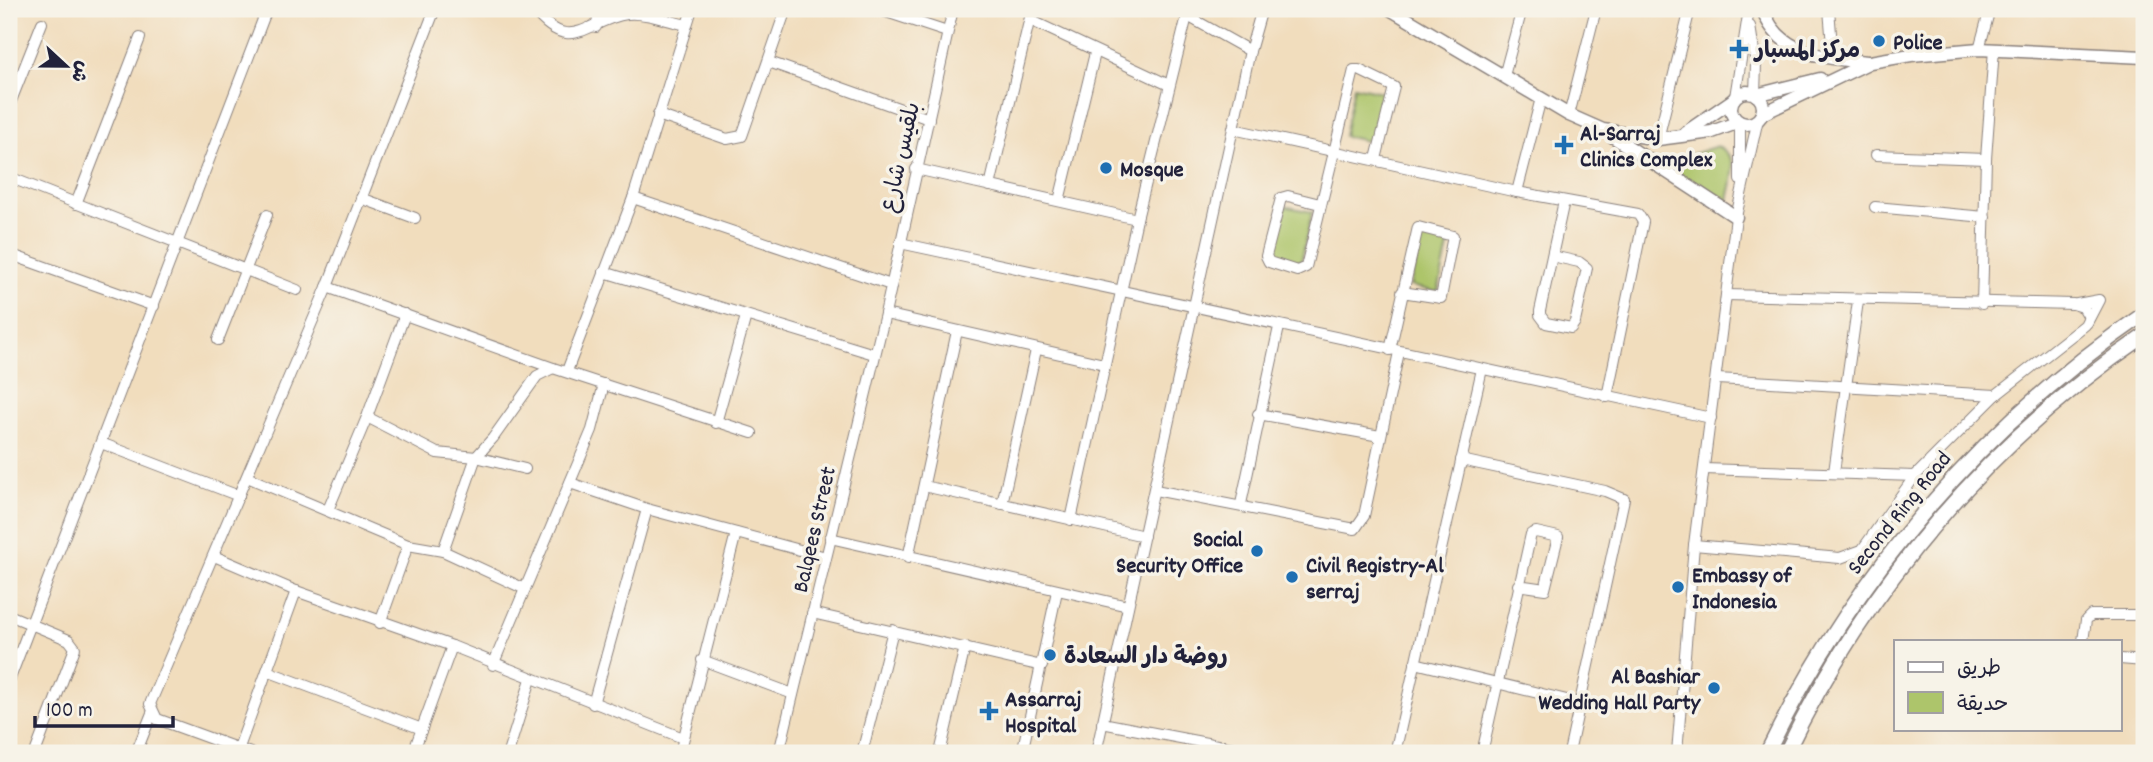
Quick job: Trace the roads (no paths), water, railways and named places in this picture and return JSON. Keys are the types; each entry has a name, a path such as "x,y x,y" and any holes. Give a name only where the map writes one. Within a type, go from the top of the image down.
{"highway":[{"name":"Second Ring Road","path":"1767,753 1822,650 1869,581 1927,506 2031,401 2102,343 2144,314"},
{"name":"Second Ring Road","path":"1786,753 1836,662 1871,607 1940,518 2041,416 2144,336"}],"main road":[{"path":"1390,9 1569,115 1603,130 1736,218"},
{"path":"1763,9 1775,31 1788,43 1814,55 1833,58 1870,62 1979,49 2144,57"},
{"path":"1603,130 1658,139 1712,132 1739,122 1748,124 1838,75 1870,62"},
{"path":"1679,137 1747,92 1756,95 1838,75"},
{"path":"1756,95 1763,106 1760,117"},
{"path":"1734,99 1731,113 1739,122"}],"street":[{"path":"9,681 267,9"},
{"path":"250,753 237,751 157,719 150,704 327,287 435,9"},
{"path":"533,9 558,30 573,34 624,14 687,25"},
{"path":"596,27 600,9"},
{"path":"567,371 633,198 692,9"},
{"path":"658,116 727,139 737,139 744,132 786,9"},
{"path":"877,9 947,32"},
{"name":"بلقيس شارع","path":"885,314 953,9"},
{"path":"990,186 1032,9"},
{"path":"1175,9 1250,51"},
{"path":"1096,753 1250,51 1262,9"},
{"path":"1504,76 1522,9"},
{"path":"1569,115 1596,9"},
{"path":"1658,139 1690,9"},
{"path":"1829,9 1833,58"},
{"path":"1979,49 1990,9"},
{"path":"1749,13 1756,64 1756,95"},
{"path":"1734,99 1749,13"},
{"path":"1071,520 1137,219 1187,16"},
{"path":"1030,20 1095,53 1169,85"},
{"path":"9,106 42,23"},
{"path":"76,204 140,38"},
{"path":"1982,304 1986,159 1994,49"},
{"path":"1059,201 1095,53"},
{"path":"769,62 929,119"},
{"path":"1320,204 1287,196 1282,198 1266,256 1269,262 1297,271 1304,270 1352,73 1359,69 1394,87 1376,159"},
{"path":"1517,192 1541,98"},
{"path":"1740,187 1760,117"},
{"path":"1677,753 1694,545 1740,187 1739,122"},
{"path":"1233,128 1331,152 1376,159 1517,192 1642,217 1607,397"},
{"path":"1876,155 1986,159"},
{"path":"916,169 1137,219"},
{"path":"9,177 297,290"},
{"path":"361,198 415,218"},
{"path":"633,198 891,285"},
{"path":"1552,256 1579,262 1587,268 1576,322 1571,327 1546,323 1540,315 1552,256 1564,201"},
{"path":"1875,207 1985,217"},
{"path":"218,340 267,215"},
{"path":"1155,490 1241,504 1355,529 1364,516 1380,436 1402,292 1419,226 1453,236 1455,240 1441,298 1402,292"},
{"path":"900,243 1279,327 1711,418"},
{"path":"9,254 154,306"},
{"path":"604,272 874,354"},
{"path":"327,287 553,368 752,433"},
{"path":"1694,545 1849,557 1867,544 1915,476 1996,396 2085,325 2099,300 2073,304 1982,304 1726,295"},
{"path":"1834,472 1858,301"},
{"path":"2073,304 2086,310 2089,317 2085,325"},
{"path":"328,510 368,417 405,314"},
{"path":"885,314 1104,364"},
{"name":"Balqees Street","path":"779,753 885,314"},
{"path":"716,423 746,316"},
{"path":"1241,504 1258,414 1279,327"},
{"path":"908,558 957,331"},
{"path":"1002,504 1036,350"},
{"path":"443,551 476,457 493,438 537,376 553,368"},
{"path":"1395,753 1482,369"},
{"path":"1717,379 1996,396"},
{"path":"493,665 592,430 604,384"},
{"path":"1258,414 1380,436"},
{"path":"368,417 437,453 476,457 525,469"},
{"path":"101,443 239,496"},
{"path":"1461,460 1605,491 1624,499 1569,753"},
{"path":"1704,469 1915,476"},
{"path":"247,477 408,545 443,551 525,589"},
{"path":"570,482 647,509 826,557"},
{"path":"924,486 1144,536"},
{"path":"593,704 647,509"},
{"path":"1482,753 1518,584 1533,532 1558,537 1545,589 1518,584"},
{"path":"680,753 736,533"},
{"path":"830,538 908,558 1128,606"},
{"path":"380,623 408,545"},
{"path":"214,556 296,591 380,623 452,646 493,665 683,737"},
{"path":"237,751 296,591"},
{"path":"1022,753 1058,591"},
{"path":"812,613 1042,666"},
{"path":"9,615 69,640 75,648 35,753"},
{"path":"2083,640 2086,620 2091,615 2144,615"},
{"path":"862,753 893,630"},
{"path":"413,753 452,646"},
{"path":"940,753 965,647"},
{"path":"2122,659 2144,661"},
{"path":"702,660 793,694"},
{"path":"1415,663 1579,703"},
{"path":"267,671 422,729"},
{"path":"508,753 531,679"},
{"path":"136,753 152,713"},
{"path":"1102,723 1259,753"}],"place":[{"name":"Police","path":"1879,41"},
{"name":"مركز المسبار","path":"1739,49"},
{"name":"Al-Sarraj Clinics Complex","path":"1564,145"},
{"name":"Mosque","path":"1106,168"},
{"name":"Social Security Office","path":"1257,551"},
{"name":"Civil Registry-Al serraj","path":"1292,577"},
{"name":"Embassy of Indonesia","path":"1678,587"},
{"name":"روضة دار السعادة","path":"1050,655"},
{"name":"Al Bashiar Wedding Hall Party","path":"1714,688"},
{"name":"Assarraj Hospital","path":"989,711"}]}
